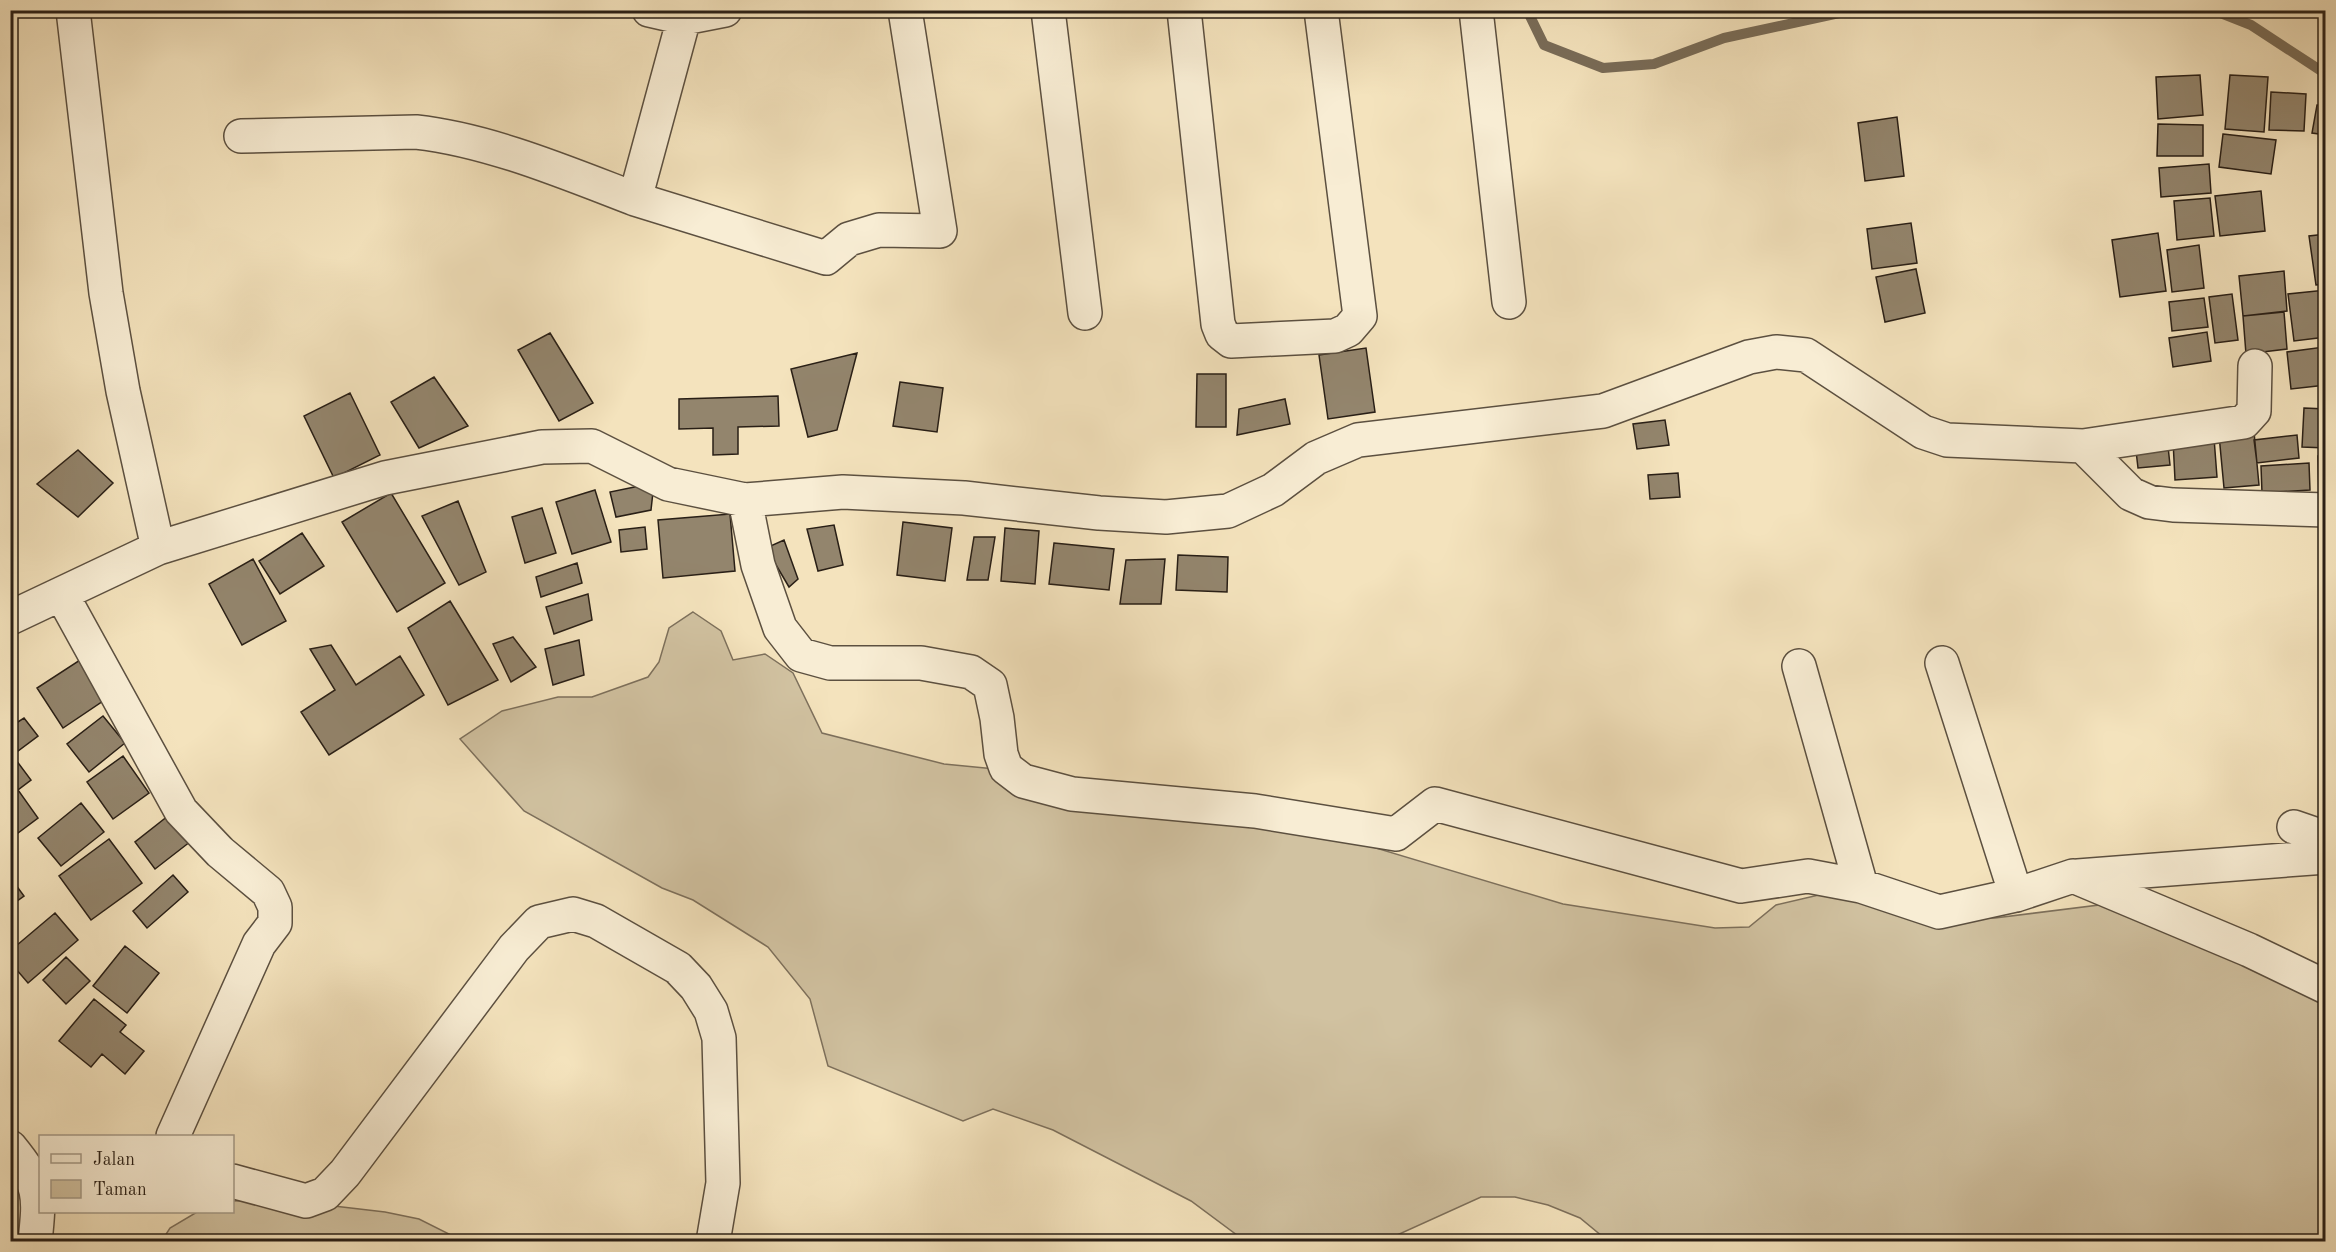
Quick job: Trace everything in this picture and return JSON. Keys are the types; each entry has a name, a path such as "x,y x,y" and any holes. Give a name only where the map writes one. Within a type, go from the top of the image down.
{"street":[{"path":"73,10 106,292 123,391 158,548"},
{"path":"649,10 686,14 724,10"},
{"path":"241,136 416,132 440,134 556,169 635,199 826,258 849,239 879,230 940,231 905,10"},
{"path":"1048,10 1085,314"},
{"path":"1184,10 1218,324 1222,334 1231,341 1335,336 1356,324 1360,316 1321,10"},
{"path":"1476,10 1509,302"},
{"path":"635,199 686,14"},
{"path":"10,618 158,548 385,478 542,447 592,446 668,484 745,500 843,492 964,498 1099,513 1166,517 1228,511 1273,490 1316,458 1358,440 1603,411 1749,357 1776,351 1806,355 1923,432 1947,440 2083,446 2244,422 2254,411 2255,366"},
{"path":"2083,446 2131,494 2149,502 2173,505 2325,510"},
{"path":"745,500 758,565 780,628 801,656 830,663 921,663 971,672 990,685 1001,754 1006,768 1023,781 1072,794 1255,811 1396,834 1435,804 1741,886 1808,876 1861,886 1939,912 2016,895 2073,876 2325,857"},
{"path":"62,595 181,811 220,852 268,892 275,907 275,922 259,944 173,1135"},
{"path":"1942,663 2016,895"},
{"path":"1799,666 1861,886"},
{"path":"2294,827 2325,838"},
{"path":"2073,876 2249,950 2325,987"},
{"path":"234,1182 306,1201 325,1194 345,1173 514,948 539,922 573,915 596,921 678,968 696,987 711,1011 718,1038 723,1183 713,1242"},
{"path":"10,1147 30,1171 39,1200 35,1242"}],"green space":[{"path":"693,612 721,631 733,660 765,654 793,673 822,733 944,764 1016,771 1269,816 1563,904 1715,928 1749,927 1776,905 1840,890 1959,917 1995,918 2155,898 2325,1001 2325,1241 1608,1241 1580,1218 1548,1205 1515,1197 1481,1197 1384,1241 1245,1241 1191,1201 1053,1130 993,1109 963,1121 828,1066 810,999 768,947 693,900 662,888 524,811 460,739 502,711 558,697 592,697 648,677 659,662 669,628"},
{"path":"274,1199 385,1212 419,1219 451,1235 454,1241 161,1242 170,1228 195,1213 234,1213 234,1201"}],"building":[{"path":"2200,75 2203,115 2158,119 2156,77"},
{"path":"2230,75 2268,77 2264,132 2225,129"},
{"path":"2271,92 2306,94 2304,131 2269,130"},
{"path":"2317,105 2326,106 2326,135 2312,133"},
{"path":"1897,117 1904,176 1865,181 1858,123"},
{"path":"2158,124 2203,125 2203,156 2157,156"},
{"path":"2223,134 2276,140 2271,174 2219,167"},
{"path":"2209,164 2211,193 2161,197 2159,168"},
{"path":"2261,191 2265,231 2220,236 2215,196"},
{"path":"2210,198 2214,236 2177,240 2174,201"},
{"path":"1911,223 1917,263 1872,269 1867,229"},
{"path":"2158,233 2166,291 2120,297 2112,240"},
{"path":"2326,234 2326,284 2316,285 2309,236"},
{"path":"2199,245 2204,288 2172,292 2167,250"},
{"path":"1916,269 1925,313 1885,322 1876,277"},
{"path":"2284,271 2287,311 2243,316 2239,276"},
{"path":"2326,290 2326,337 2294,341 2288,294"},
{"path":"2232,294 2238,340 2215,343 2209,297"},
{"path":"2204,298 2208,327 2172,331 2169,302"},
{"path":"2284,312 2287,349 2246,354 2243,316"},
{"path":"2207,332 2211,361 2173,367 2169,338"},
{"path":"550,333 593,403 559,421 518,350"},
{"path":"2324,347 2326,385 2291,389 2287,352"},
{"path":"1366,348 1375,412 1328,419 1319,355"},
{"path":"857,353 837,430 808,437 791,369"},
{"path":"1197,374 1226,374 1226,427 1196,427"},
{"path":"434,377 468,426 419,448 391,402"},
{"path":"900,382 943,388 937,432 893,426"},
{"path":"350,393 380,455 334,478 304,416"},
{"path":"778,396 779,426 738,427 738,454 713,455 713,428 679,429 679,399"},
{"path":"1285,399 1290,424 1237,435 1239,409"},
{"path":"2304,408 2326,409 2326,448 2302,447"},
{"path":"1665,420 1669,445 1637,449 1633,424"},
{"path":"2254,432 2259,485 2224,488 2219,435"},
{"path":"2297,435 2299,458 2257,463 2254,440"},
{"path":"2167,437 2170,465 2138,468 2135,442"},
{"path":"2214,438 2217,477 2175,480 2173,440"},
{"path":"78,450 113,483 78,517 37,484"},
{"path":"2318,456 2326,456 2326,498 2319,498"},
{"path":"2309,463 2310,490 2262,493 2261,466"},
{"path":"1678,473 1680,497 1650,499 1648,475"},
{"path":"654,483 651,510 616,517 610,492"},
{"path":"595,490 611,542 572,554 556,502"},
{"path":"391,493 445,583 397,612 342,522"},
{"path":"458,501 486,572 459,585 422,516"},
{"path":"542,508 556,553 525,563 512,517"},
{"path":"730,514 735,571 663,578 658,520"},
{"path":"903,522 952,528 945,581 897,575"},
{"path":"834,525 843,565 818,571 807,529"},
{"path":"645,527 647,549 621,552 619,530"},
{"path":"1005,528 1039,531 1035,584 1001,581"},
{"path":"302,533 324,566 280,594 259,561"},
{"path":"974,537 995,537 988,580 967,580"},
{"path":"784,540 798,579 789,587 766,548"},
{"path":"1054,543 1114,549 1109,590 1049,584"},
{"path":"1178,555 1228,557 1227,592 1176,590"},
{"path":"253,559 286,621 242,645 209,584"},
{"path":"1165,559 1161,604 1120,604 1126,560"},
{"path":"577,563 582,583 541,597 536,577"},
{"path":"588,594 592,620 554,634 546,607"},
{"path":"450,601 498,680 448,705 408,628"},
{"path":"513,637 536,667 511,682 493,644"},
{"path":"579,640 584,675 553,685 545,649"},
{"path":"331,645 356,685 400,656 424,695 329,755 301,712 335,690 310,649"},
{"path":"80,660 106,699 63,728 37,688"},
{"path":"103,716 125,743 89,772 67,744"},
{"path":"24,718 38,736 10,757 10,727"},
{"path":"123,756 149,793 113,819 87,782"},
{"path":"16,760 31,780 18,790 38,818 18,833 10,823 10,765"},
{"path":"81,803 104,832 61,866 38,838"},
{"path":"173,812 195,838 155,869 135,842"},
{"path":"109,839 142,883 91,920 59,876"},
{"path":"173,875 188,892 147,928 133,911"},
{"path":"10,877 24,896 10,906"},
{"path":"55,913 78,940 28,983 10,962 10,951"},
{"path":"125,946 159,973 127,1013 93,986"},
{"path":"66,957 90,981 66,1004 43,980"},
{"path":"94,999 126,1025 120,1032 144,1051 125,1074 102,1054 91,1067 59,1041"}],"waterway":[{"path":"1527,10 1544,45 1603,68 1654,64 1724,38 1853,10"},
{"path":"2213,10 2251,25 2326,74"}]}
